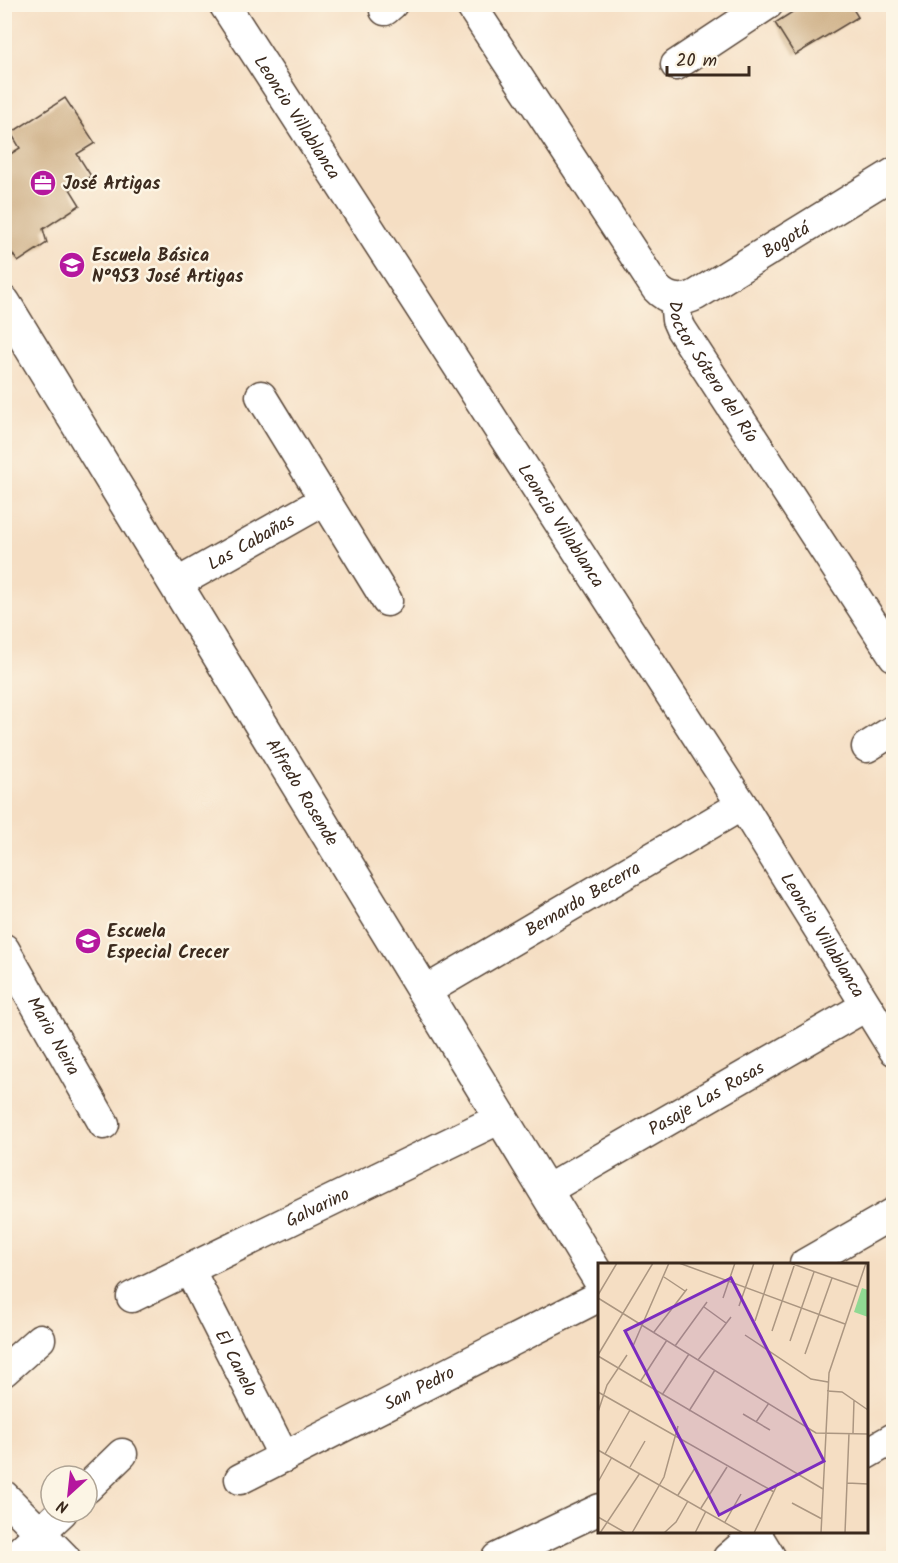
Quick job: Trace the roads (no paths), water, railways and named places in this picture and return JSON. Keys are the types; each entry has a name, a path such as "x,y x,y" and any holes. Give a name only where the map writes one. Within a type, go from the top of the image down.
{"street":[{"name":"Leoncio Villablanca","path":"224,4 742,805 894,1050"},
{"name":"Doctor Sótero del Río","path":"470,4 656,288 675,300 677,320 681,329 894,656"},
{"path":"676,65 768,4"},
{"name":"Bogotá","path":"675,300 696,295 894,173"},
{"name":"Alfredo Rosende","path":"4,303 598,1277"},
{"path":"261,396 387,601"},
{"name":"Las Cabañas","path":"176,584 325,500"},
{"path":"867,747 894,730"},
{"name":"Bernardo Becerra","path":"424,992 742,805"},
{"name":"Mario Neira","path":"4,949 104,1124"},
{"name":"Pasaje Las Rosas","path":"545,1191 866,1006"},
{"name":"Galvarino","path":"132,1297 501,1118"},
{"path":"807,1263 894,1213"},
{"name":"El Canelo","path":"189,1269 284,1457"},
{"name":"San Pedro","path":"240,1479 598,1297"},
{"path":"4,1371 40,1339"},
{"path":"868,1453 894,1438"},
{"path":"99,1476 122,1454"},
{"path":"4,1496 65,1558"},
{"path":"496,1558 598,1510"},
{"path":"13,1558 49,1524"},
{"path":"728,1558 759,1539"}],"place":[{"name":"José Artigas","path":"43,183"},
{"name":"Escuela Básica N°953 José Artigas","path":"72,265"},
{"name":"Escuela Especial Crecer","path":"88,941"}]}
